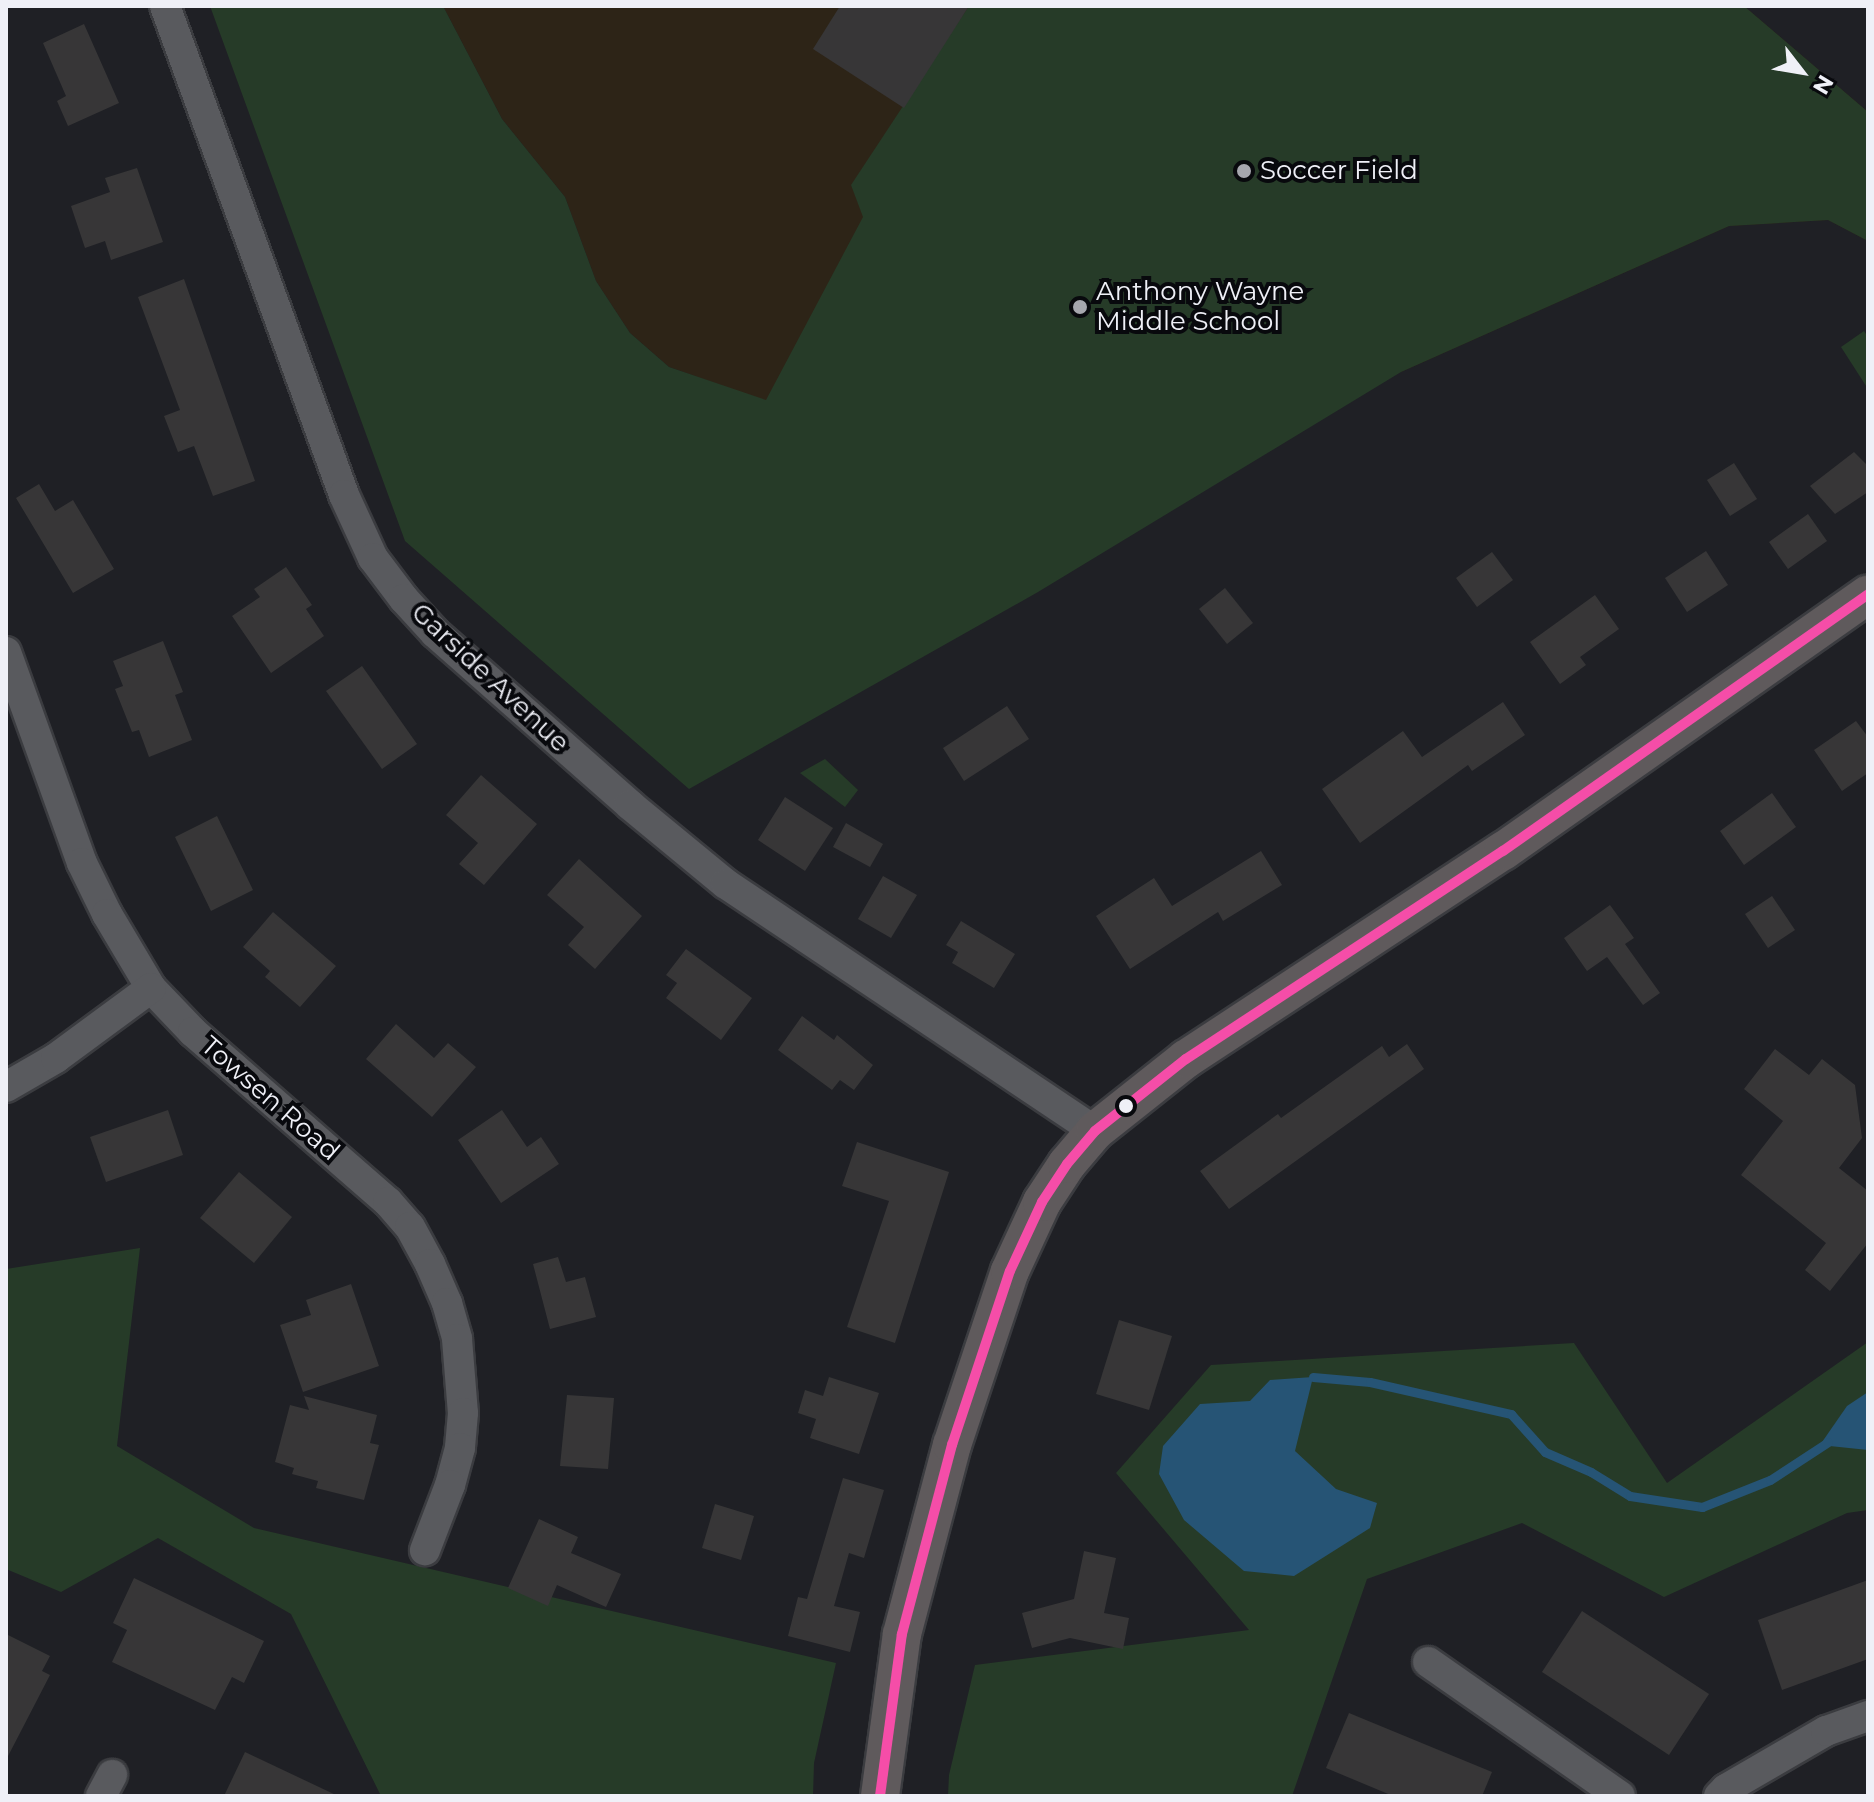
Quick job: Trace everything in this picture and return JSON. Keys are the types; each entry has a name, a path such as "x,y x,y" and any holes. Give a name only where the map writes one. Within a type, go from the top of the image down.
{"main road":[{"path":"880,1796 902,1634 981,1350 1010,1271 1042,1202 1095,1131 1186,1059 1503,851 1868,594"}],"street":[{"name":"Garside Avenue","path":"165,6 344,495 373,558 404,599 446,644 630,805 726,884 1095,1131"},
{"name":"Towsen Road","path":"6,652 82,863 107,914 151,988 193,1032 388,1202 410,1227 430,1264 447,1303 457,1339 463,1413 460,1448 450,1485 425,1550"},
{"path":"6,1087 46,1065 151,988"},
{"path":"1428,1662 1620,1796"},
{"path":"1719,1796 1826,1731 1868,1716"}],"shaded area":[{"name":"Anthony Wayne Middle School","path":"443,6 1744,6 1868,112 1868,241 1828,220 1729,226 1401,372 766,401 669,367 630,333 596,281 565,197 502,119"}],"green space":[{"path":"210,6 443,6 502,119 565,197 596,281 630,333 669,367 766,400 863,217 851,185 969,6 1744,6 1868,112 1868,241 1828,220 1729,226 1401,372 1038,592 689,789 405,541"},
{"path":"1864,331 1868,337 1868,389 1841,347"},
{"path":"825,759 858,790 845,807 800,773"},
{"path":"140,1248 117,1446 254,1528 836,1663 814,1763 813,1796 381,1796 291,1614 158,1538 61,1592 6,1569 6,1269"},
{"path":"1868,1342 1868,1510 1847,1513 1664,1597 1522,1523 1367,1579 1292,1796 948,1796 949,1775 975,1665 1249,1630 1116,1473 1211,1365 1574,1343 1667,1483"}],"water":[{"path":"1313,1377 1295,1451 1336,1489 1377,1503 1370,1528 1294,1576 1244,1571 1184,1520 1159,1474 1163,1446 1200,1404 1250,1401 1270,1380"},
{"path":"1868,1392 1868,1450 1820,1445 1847,1406"}],"building":[{"path":"840,6 969,6 904,108 813,49"},
{"path":"84,24 119,103 68,126 57,101 66,96 43,43"},
{"path":"137,168 163,242 111,260 105,241 85,248 71,206 110,192 105,178"},
{"path":"184,279 255,481 213,496 194,446 178,452 164,416 180,410 138,297"},
{"path":"1854,452 1868,466 1868,492 1835,514 1810,486"},
{"path":"1734,463 1757,499 1730,516 1707,480"},
{"path":"39,484 55,511 73,500 114,569 73,593 16,498"},
{"path":"1808,514 1827,541 1788,569 1769,542"},
{"path":"1706,551 1728,585 1687,612 1665,578"},
{"path":"1492,552 1513,580 1477,607 1456,578"},
{"path":"286,567 312,605 306,609 324,636 271,673 232,616 260,597 254,589"},
{"path":"1225,588 1253,623 1227,644 1199,609"},
{"path":"1595,595 1619,629 1580,657 1586,665 1560,684 1530,642"},
{"path":"163,641 183,692 175,695 192,740 149,757 139,730 132,732 115,689 123,686 113,661"},
{"path":"362,666 417,744 382,769 326,691"},
{"path":"1503,702 1525,735 1472,771 1468,765 1360,843 1322,789 1403,731 1422,757"},
{"path":"1007,706 1029,739 964,781 943,748"},
{"path":"1856,721 1868,737 1868,773 1842,791 1814,750"},
{"path":"481,775 537,824 484,885 459,864 478,843 446,815"},
{"path":"1772,793 1796,827 1744,865 1720,831"},
{"path":"785,797 833,828 805,871 758,840"},
{"path":"217,816 253,890 211,911 175,837"},
{"path":"846,823 883,844 870,867 833,847"},
{"path":"1261,851 1282,885 1223,921 1218,912 1130,969 1096,916 1154,878 1172,906"},
{"path":"579,859 642,916 595,969 568,945 584,927 547,895"},
{"path":"883,876 917,895 891,938 858,919"},
{"path":"1772,896 1795,930 1768,948 1745,914"},
{"path":"1610,905 1634,938 1625,944 1660,993 1643,1005 1607,957 1587,971 1564,938"},
{"path":"273,912 336,966 300,1007 265,977 270,971 243,947"},
{"path":"961,921 1015,954 994,988 952,963 958,952 946,945"},
{"path":"686,949 752,998 721,1040 666,998 677,983 666,975"},
{"path":"802,1016 834,1040 837,1035 873,1065 854,1090 840,1080 832,1090 778,1050"},
{"path":"396,1024 434,1058 448,1043 476,1067 432,1117 366,1059"},
{"path":"1407,1044 1424,1069 1229,1209 1200,1171 1278,1114 1281,1118 1382,1046 1389,1057"},
{"path":"1775,1049 1809,1075 1822,1059 1855,1085 1862,1138 1839,1168 1868,1191 1868,1243 1830,1291 1805,1270 1826,1243 1741,1175 1783,1121 1744,1089"},
{"path":"168,1110 183,1155 106,1182 90,1137"},
{"path":"502,1110 527,1147 541,1137 559,1164 501,1203 458,1140"},
{"path":"857,1142 949,1172 895,1343 847,1327 889,1201 842,1186"},
{"path":"239,1172 292,1217 254,1263 200,1218"},
{"path":"558,1257 566,1282 585,1277 596,1317 550,1329 533,1264"},
{"path":"351,1284 379,1366 303,1392 280,1325 311,1315 306,1300"},
{"path":"1119,1320 1172,1336 1149,1410 1096,1394"},
{"path":"829,1377 879,1393 859,1454 810,1438 816,1419 798,1413 805,1390 823,1396"},
{"path":"567,1395 614,1398 608,1469 560,1466"},
{"path":"304,1396 377,1415 370,1443 379,1445 364,1500 316,1488 318,1481 292,1474 294,1468 275,1462 290,1405 309,1410"},
{"path":"843,1478 884,1490 864,1558 849,1553 834,1606 860,1612 850,1652 788,1636 798,1597 807,1599"},
{"path":"715,1504 754,1516 741,1560 702,1548"},
{"path":"539,1519 578,1537 571,1553 621,1574 606,1607 557,1585 548,1606 508,1588"},
{"path":"1084,1551 1116,1558 1104,1613 1129,1618 1123,1649 1070,1638 1032,1648 1022,1613 1074,1599"},
{"path":"134,1578 264,1641 244,1683 232,1677 215,1710 112,1662 127,1630 113,1623"},
{"path":"1868,1580 1868,1659 1782,1690 1758,1620"},
{"path":"1582,1611 1709,1694 1669,1755 1542,1672"},
{"path":"6,1634 50,1656 42,1671 50,1675 6,1760"},
{"path":"1349,1713 1492,1772 1482,1796 1393,1796 1326,1768"},
{"path":"245,1752 338,1796 224,1796"}],"waterway":[{"path":"1313,1377 1370,1382 1511,1414 1545,1452 1591,1472 1630,1496 1702,1507 1770,1480 1828,1442"}],"transit line":[{"path":"880,1796 902,1634 952,1445 1010,1271 1042,1202 1067,1164 1095,1131 1186,1059 1503,851 1868,594"}],"place":[{"name":"Soccer Field","path":"1244,171"},
{"name":"Anthony Wayne Middle School","path":"1080,307"}]}
